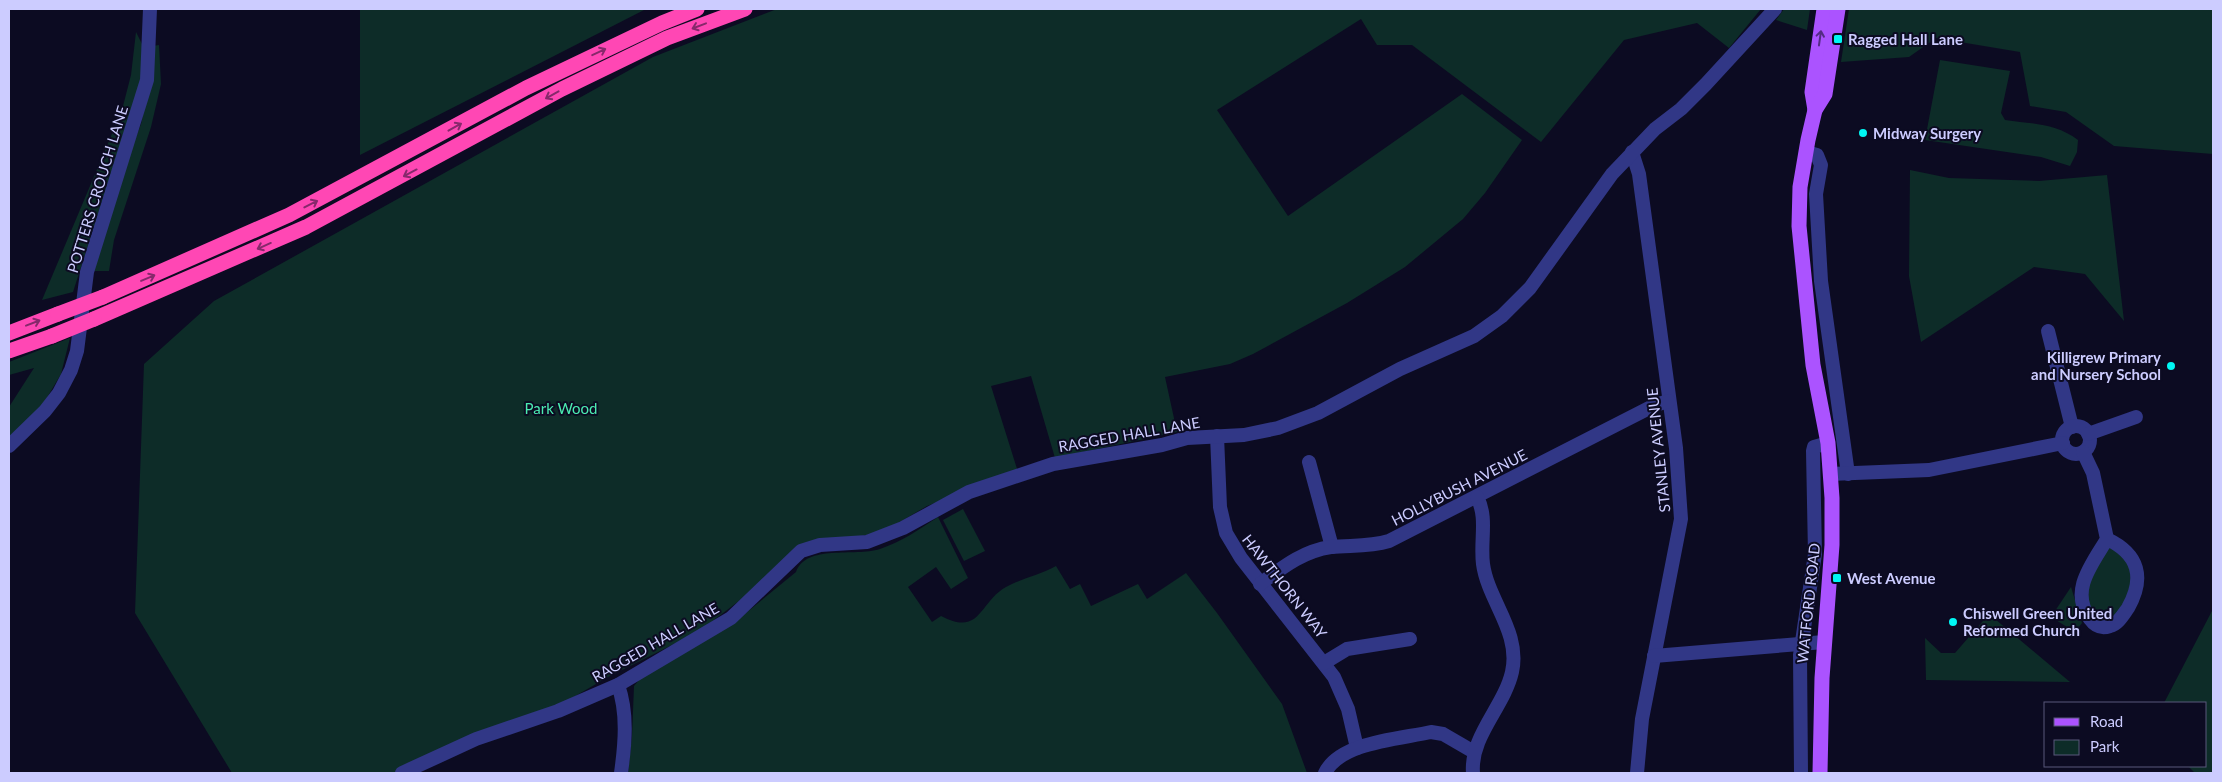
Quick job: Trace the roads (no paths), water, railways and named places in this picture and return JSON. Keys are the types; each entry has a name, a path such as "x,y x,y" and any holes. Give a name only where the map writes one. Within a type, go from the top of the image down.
{"highway":[{"path":"9,333 103,297 288,215 526,88 662,22 697,9"},
{"path":"9,351 94,319 306,227 562,89 667,38 745,9"}],"main road":[{"name":"WATFORD ROAD","path":"1815,110 1812,92 1824,9"},
{"name":"WATFORD ROAD","path":"1820,773 1824,642 1832,545 1830,474 1828,443 1813,365 1799,226 1800,187 1806,152 1815,110 1825,94 1838,9"}],"street":[{"name":"POTTERS CROUCH LANE","path":"9,446 45,411 59,393 71,370 76,351 87,272 147,80 150,9"},
{"name":"RAGGED HALL LANE","path":"402,773 476,738 558,711 618,685 731,618 801,551 820,545 867,542 903,528 969,492 1053,464 1162,445 1187,438 1260,432 1318,413 1400,369 1457,345 1481,332 1502,316 1530,288 1612,174 1632,152 1706,84 1775,9"},
{"name":"STANLEY AVENUE","path":"1632,152 1639,174 1670,401 1680,484 1681,519 1642,719 1636,773"},
{"path":"1806,152 1817,155 1820,161 1816,194 1820,271 1848,474"},
{"path":"2048,331 2072,427"},
{"name":"HOLLYBUSH AVENUE","path":"1260,584 1290,561 1308,553 1332,547 1369,546 1388,541 1655,405 1670,401"},
{"path":"2088,434 2136,418"},
{"path":"2072,427 2080,427 2088,434 2088,446 2083,452 2070,453 2062,443 2065,432 2072,427"},
{"name":"HAWTHORN WAY","path":"1217,436 1222,521 1232,545 1260,584 1324,663 1342,694 1357,748"},
{"name":"WATFORD ROAD","path":"1801,773 1800,655 1815,554 1813,451 1814,447 1828,443"},
{"path":"1830,474 1944,468 2062,443"},
{"path":"2083,452 2093,473 2107,539 2084,577 2081,590 2089,618 2094,625 2105,628 2116,623 2123,615 2138,587 2131,556 2120,545 2107,539"},
{"path":"1309,462 1332,547"},
{"path":"1473,773 1474,752 1503,700 1511,678 1514,658 1508,630 1486,579 1482,550 1484,517 1477,497"},
{"path":"1324,663 1347,649 1410,639"},
{"path":"1654,656 1803,642 1824,642"},
{"path":"618,685 623,701 625,720 621,773"},
{"path":"1325,773 1338,756 1357,748 1438,732 1474,752"}],"place":[{"name":"Ragged Hall Lane","path":"1838,39"},
{"name":"Midway Surgery","path":"1863,133"},
{"name":"Killigrew Primary and Nursery School","path":"2171,366"},
{"name":"West Avenue","path":"1837,578"},
{"name":"Chiswell Green United Reformed Church","path":"1953,622"}],"park label":[{"name":"Park Wood","path":"561,408"}]}
